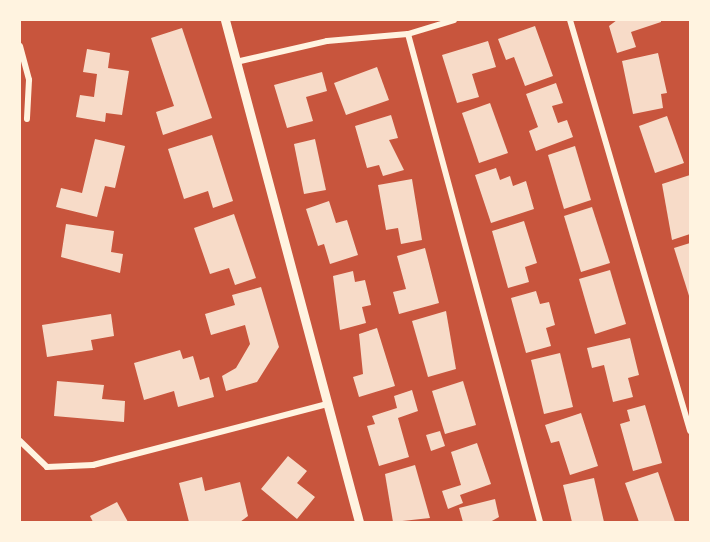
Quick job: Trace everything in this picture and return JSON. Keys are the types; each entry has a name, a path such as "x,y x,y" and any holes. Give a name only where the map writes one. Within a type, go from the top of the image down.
{"street":[{"path":"225,20 359,522"},
{"path":"237,62 327,41 408,34 454,20"},
{"path":"570,20 690,431"},
{"path":"408,34 540,522"},
{"path":"20,46 29,80 27,119"},
{"path":"20,441 47,467 93,465 327,404"}],"building":[{"path":"617,20 661,20 661,22 631,32 636,47 617,53 609,26"},
{"path":"535,26 553,76 525,86 514,57 506,60 498,39"},
{"path":"182,28 212,118 163,135 156,112 174,106 151,38"},
{"path":"488,41 496,67 472,74 479,97 457,103 442,55"},
{"path":"87,49 110,53 108,68 129,71 122,115 106,113 105,122 76,117 80,95 94,97 97,74 83,72"},
{"path":"658,53 667,93 661,94 663,108 633,114 622,61"},
{"path":"377,67 389,100 346,115 334,83"},
{"path":"322,72 327,91 306,97 313,121 287,128 274,85"},
{"path":"556,83 563,103 552,106 558,123 567,120 573,137 536,151 529,131 538,127 526,94"},
{"path":"490,103 508,153 479,163 462,113"},
{"path":"391,115 398,138 389,140 404,170 383,176 379,165 367,168 355,126"},
{"path":"667,116 684,163 655,173 639,126"},
{"path":"212,135 233,201 213,208 208,191 184,199 168,149"},
{"path":"95,139 125,146 115,188 105,186 97,217 56,207 61,188 82,193"},
{"path":"315,139 326,190 304,194 294,144"},
{"path":"575,146 591,200 564,209 548,155"},
{"path":"496,168 500,180 510,176 513,186 526,181 534,209 491,223 475,175"},
{"path":"690,175 690,234 672,240 662,184"},
{"path":"412,179 422,240 401,244 398,228 386,230 378,185"},
{"path":"329,201 336,223 347,220 358,255 330,264 324,244 318,246 306,209"},
{"path":"592,207 610,263 581,272 564,216"},
{"path":"234,214 256,278 235,285 229,268 210,274 194,228"},
{"path":"524,221 537,263 525,267 529,282 508,288 492,231"},
{"path":"66,224 114,231 111,252 123,254 120,273 61,257"},
{"path":"690,243 690,299 674,248"},
{"path":"425,248 439,303 399,314 393,292 406,289 397,256"},
{"path":"610,270 626,324 595,334 579,279"},
{"path":"353,271 355,282 365,280 371,305 362,307 366,323 340,330 333,276"},
{"path":"261,287 279,347 257,382 226,391 222,376 236,368 250,344 245,325 211,335 205,314 235,305 232,295"},
{"path":"536,291 540,304 549,302 555,325 546,328 551,346 526,353 511,298"},
{"path":"446,311 456,369 428,377 412,321"},
{"path":"111,314 114,336 91,340 93,350 47,357 42,325"},
{"path":"377,328 395,386 359,397 353,377 363,374 359,334"},
{"path":"630,338 639,375 628,378 633,397 613,402 604,365 592,368 587,348"},
{"path":"180,350 183,359 193,356 200,380 209,377 214,397 178,407 174,391 144,400 134,363"},
{"path":"560,353 573,407 544,414 531,360"},
{"path":"57,381 104,385 102,399 125,401 124,422 54,416"},
{"path":"463,381 476,425 445,434 432,391"},
{"path":"412,390 418,411 398,418 409,457 379,466 367,426 375,424 372,416 397,408 394,396"},
{"path":"645,405 662,463 633,471 620,424 630,421 627,410"},
{"path":"581,413 598,466 570,475 559,441 551,443 545,425"},
{"path":"440,431 445,446 431,451 426,435"},
{"path":"477,443 491,484 460,495 463,503 448,509 442,491 461,485 451,452"},
{"path":"288,456 307,471 297,483 315,497 297,519 261,489"},
{"path":"415,465 430,518 393,522 385,474"},
{"path":"658,472 675,522 639,522 625,483"},
{"path":"202,477 205,491 240,482 248,516 240,522 189,522 179,483"},
{"path":"594,478 604,522 572,522 563,485"},
{"path":"495,499 499,517 490,522 463,522 459,508"},
{"path":"117,502 128,522 93,522 90,516"}]}
